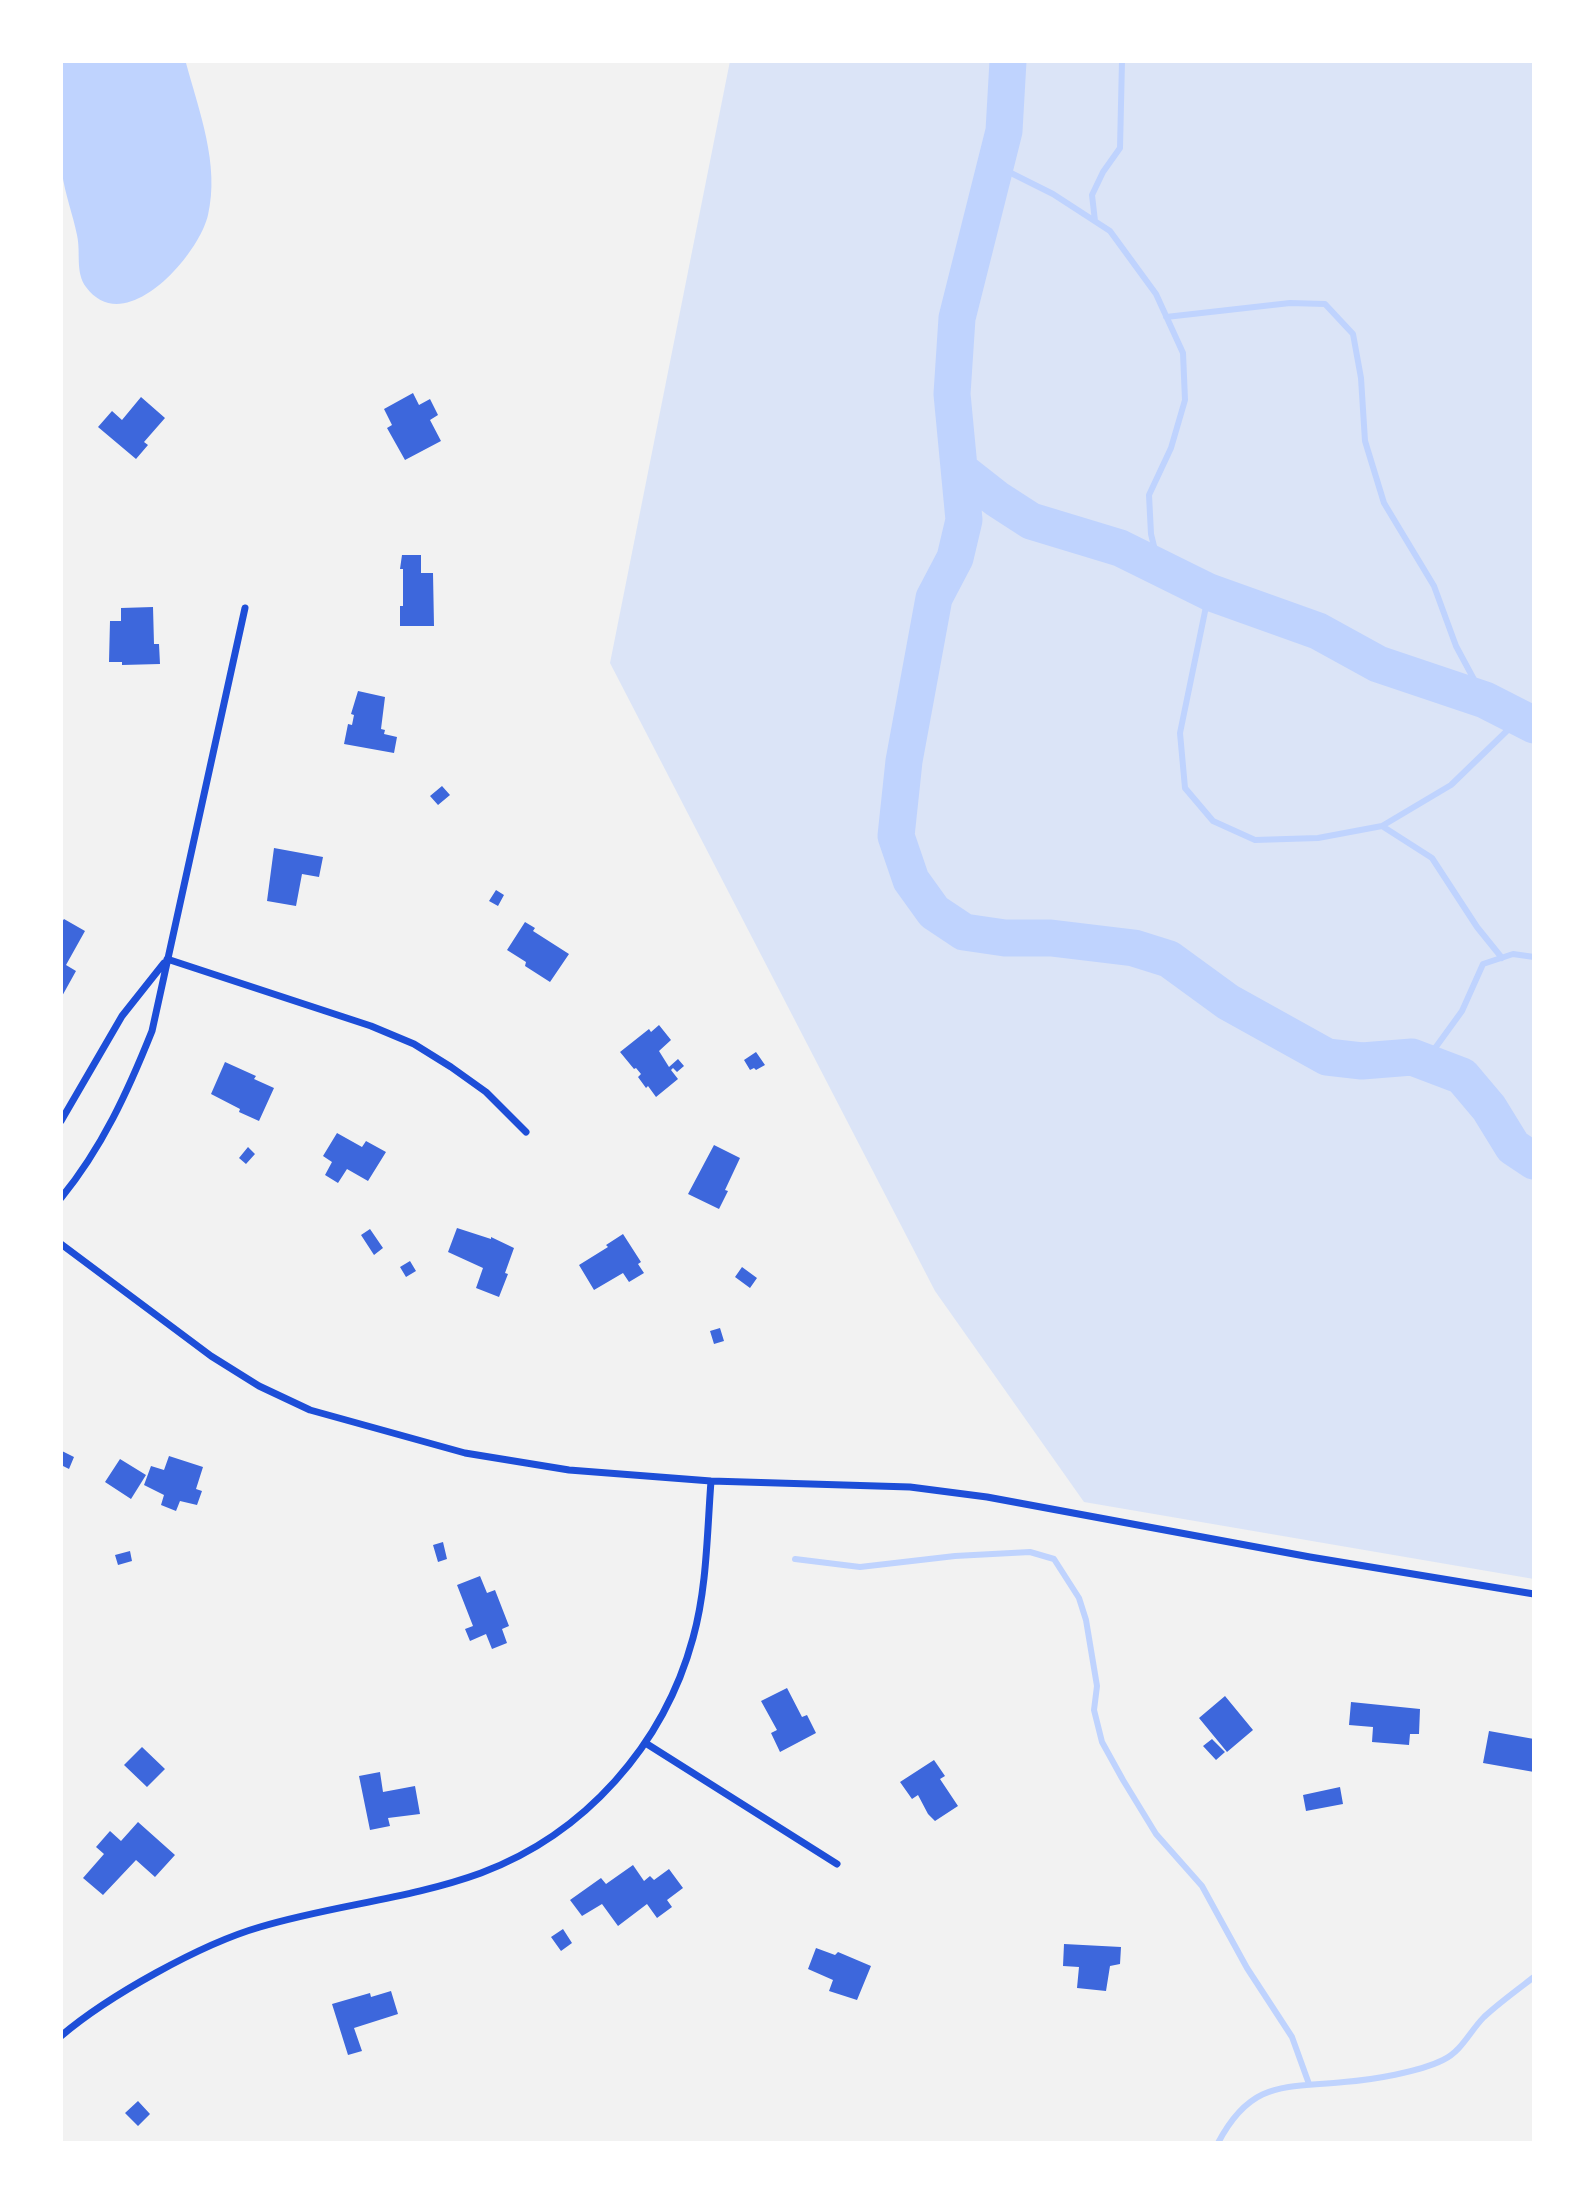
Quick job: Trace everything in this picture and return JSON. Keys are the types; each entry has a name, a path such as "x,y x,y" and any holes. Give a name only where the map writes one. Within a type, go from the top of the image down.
{"street":[{"path":"61,1198 106,1133 131,1085 152,1031 245,608"},
{"path":"61,1121 122,1016 167,959"},
{"path":"167,959 370,1026 414,1044 486,1092 526,1132"},
{"path":"61,1244 211,1356 259,1386 310,1410 465,1453 569,1470 711,1481 910,1487 988,1497 1310,1557 1534,1594"},
{"path":"61,2036 122,1994 169,1967 258,1927 426,1889 481,1873 521,1856 591,1806 619,1779 647,1744 675,1688 693,1639 703,1589 711,1481"},
{"path":"647,1744 837,1864"}],"shaded area":[{"path":"730,61 1534,61 1534,1579 1084,1502 935,1291 610,663"}],"water":[{"path":"61,61 186,61 202,119 210,158 211,196 202,232 191,251 158,286 139,298 120,304 102,301 86,287 79,269 77,235 61,168"}],"building":[{"path":"413,393 419,405 430,399 438,415 430,420 441,441 405,460 387,428 392,425 384,409"},
{"path":"141,397 165,418 144,442 148,445 136,459 98,427 112,411 122,420"},
{"path":"402,555 421,555 421,573 433,573 434,626 400,626 400,606 403,606 403,569 400,569"},
{"path":"153,607 154,644 159,644 160,664 122,665 122,662 109,662 110,621 121,621 121,608"},
{"path":"358,691 385,697 381,729 385,730 384,734 397,737 394,753 344,744 348,724 352,725 354,715 351,714"},
{"path":"442,786 450,795 438,805 430,796"},
{"path":"274,848 323,857 319,877 302,874 296,906 267,901"},
{"path":"496,890 504,895 498,906 489,901"},
{"path":"64,919 85,931 66,965 76,971 61,998 61,923"},
{"path":"525,922 535,928 533,931 569,954 550,982 507,950"},
{"path":"659,1025 671,1040 659,1051 669,1067 678,1059 684,1066 677,1072 673,1068 671,1070 678,1079 656,1097 638,1077 641,1074 620,1052 649,1029 651,1032"},
{"path":"756,1052 765,1065 750,1070 744,1060"},
{"path":"225,1062 256,1076 254,1079 274,1088 259,1121 211,1094"},
{"path":"337,1133 362,1147 366,1141 386,1152 368,1181 347,1169 338,1183 325,1175 332,1162 323,1156"},
{"path":"714,1145 740,1158 719,1209 688,1194"},
{"path":"248,1147 255,1154 246,1164 239,1158"},
{"path":"457,1228 491,1237 514,1248 499,1297 476,1288 483,1268 448,1252"},
{"path":"370,1229 383,1248 374,1255 361,1235"},
{"path":"623,1234 641,1262 638,1264 644,1273 629,1282 623,1273 594,1290 579,1265"},
{"path":"410,1261 416,1271 406,1277 400,1267"},
{"path":"742,1267 757,1278 750,1288 735,1277"},
{"path":"720,1328 724,1341 714,1344 710,1331"},
{"path":"62,1451 74,1457 69,1469 61,1465"},
{"path":"169,1456 203,1467 196,1489 202,1491 197,1505 180,1501 176,1511 161,1505 164,1495 144,1485 151,1466 164,1470"},
{"path":"120,1459 146,1475 131,1499 105,1482"},
{"path":"443,1542 447,1559 438,1562 433,1545"},
{"path":"130,1551 132,1561 118,1565 115,1555"},
{"path":"480,1576 487,1593 495,1590 509,1626 502,1629 507,1643 492,1649 486,1634 470,1641 465,1629 473,1626 457,1585"},
{"path":"787,1688 802,1717 807,1715 816,1733 780,1752 771,1733 777,1730 761,1701"},
{"path":"1225,1696 1253,1730 1227,1752 1199,1718"},
{"path":"1351,1702 1420,1709 1419,1734 1410,1734 1409,1745 1372,1742 1373,1727 1349,1725"},
{"path":"1489,1731 1534,1739 1534,1772 1483,1763"},
{"path":"1212,1739 1225,1752 1216,1760 1203,1746"},
{"path":"142,1747 165,1769 147,1787 124,1765"},
{"path":"934,1760 945,1776 940,1779 958,1806 935,1821 918,1795 912,1799 900,1782"},
{"path":"380,1772 383,1792 415,1786 420,1814 388,1818 390,1826 370,1830 359,1776"},
{"path":"1340,1787 1343,1804 1306,1811 1303,1795"},
{"path":"138,1822 175,1855 155,1877 136,1860 103,1895 83,1878 104,1854 96,1847 110,1831 121,1841"},
{"path":"633,1865 644,1881 650,1876 654,1880 669,1869 683,1888 667,1900 672,1907 657,1918 647,1904 618,1926 602,1904 582,1916 570,1900 601,1878 606,1884"},
{"path":"563,1929 572,1943 561,1951 551,1937"},
{"path":"1064,1944 1121,1947 1120,1964 1110,1966 1106,1991 1077,1988 1079,1967 1063,1966"},
{"path":"816,1948 835,1955 838,1952 871,1966 857,2000 829,1991 833,1980 808,1969"},
{"path":"391,1991 398,2014 354,2028 362,2051 348,2055 332,2004 370,1993 371,1997"},
{"path":"138,2101 150,2114 138,2126 125,2113"}],"waterway":[{"path":"1008,61 1004,131 957,318 952,394 964,520 955,558 934,598 904,761 896,836 911,880 934,912 964,932 1005,938 1051,938 1134,948 1169,959 1228,1002 1327,1057 1362,1061 1412,1057 1462,1076 1489,1108 1513,1147 1534,1161"},
{"path":"1095,221 1092,195 1103,172 1120,148 1122,61"},
{"path":"995,165 1053,194 1110,231 1156,294 1183,353 1185,400 1171,448 1149,495 1151,534 1159,567"},
{"path":"1166,317 1290,303 1325,304 1353,334 1361,378 1365,441 1384,503 1434,586 1456,646 1485,700"},
{"path":"960,470 1031,521 1120,548 1209,592 1318,631 1378,664 1485,700 1534,725"},
{"path":"1209,592 1180,733 1185,788 1213,821 1255,840 1318,838 1382,826 1451,785 1515,723"},
{"path":"1382,826 1432,858 1477,927 1502,958"},
{"path":"1425,1062 1462,1011 1483,964 1513,954 1534,957"},
{"path":"795,1559 860,1567 955,1556 1030,1552 1054,1559 1079,1598 1086,1620 1097,1686 1094,1710 1102,1742 1156,1834 1202,1886 1247,1968 1292,2037 1309,2084"},
{"path":"1218,2143 1243,2108 1271,2091 1409,2072 1443,2060 1461,2046 1484,2017 1534,1977"}]}
